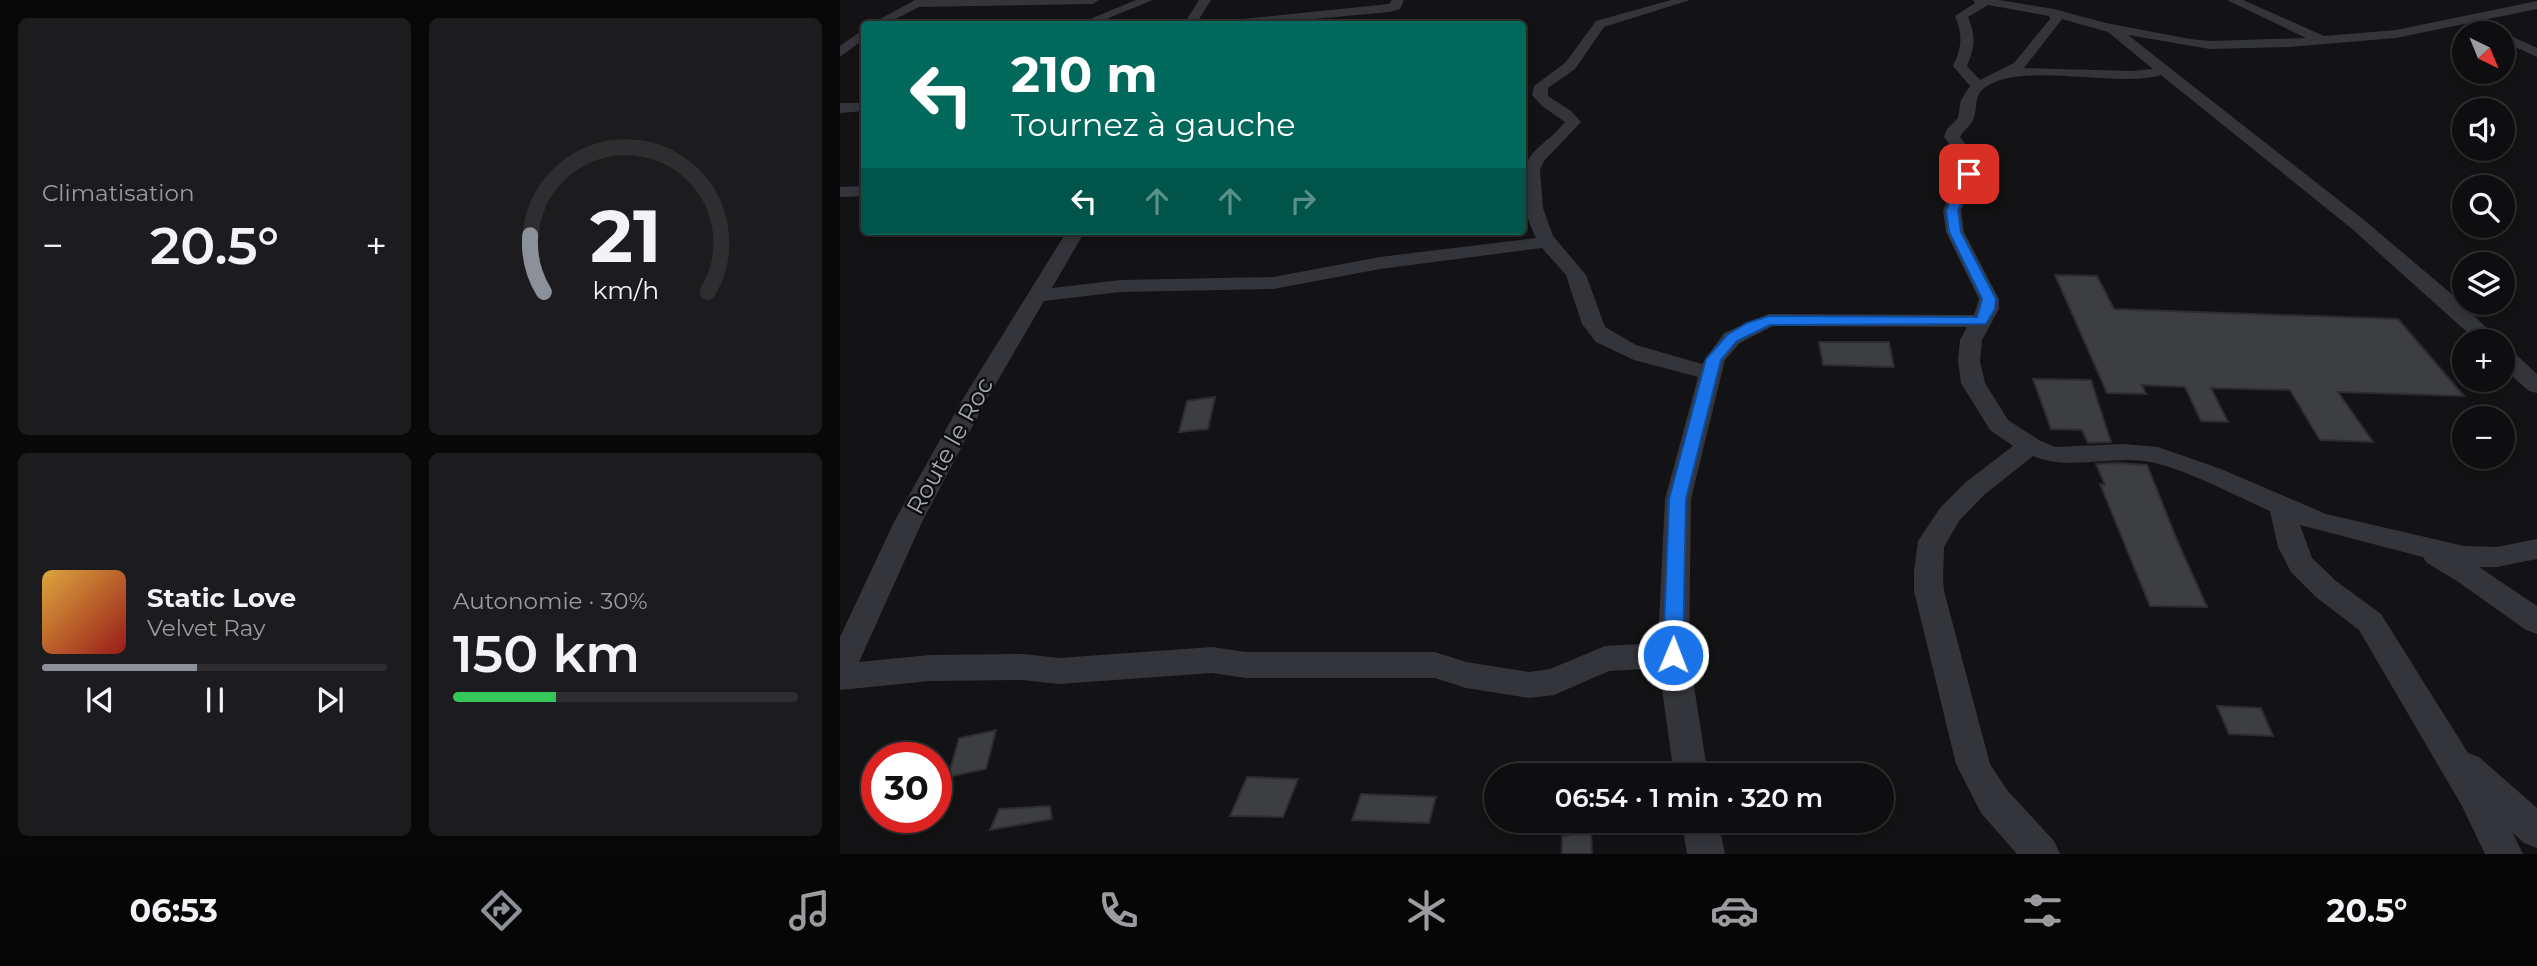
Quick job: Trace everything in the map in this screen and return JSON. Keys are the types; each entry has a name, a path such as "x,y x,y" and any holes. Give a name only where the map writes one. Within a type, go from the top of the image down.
{"street":[{"path":"883,21 917,3 1093,0"},
{"path":"1092,21 1147,0"},
{"path":"1192,21 1205,0"},
{"path":"1257,21 1390,8 1396,6 1398,0"},
{"path":"1684,0 1600,24 1570,66 1538,90 1545,104 1570,117 1573,122 1558,142 1536,160 1532,170 1539,226 1548,242 1575,274 1582,289 1589,320 1601,335 1619,347 1711,373"},
{"path":"2233,0 2324,40"},
{"path":"1978,86 1960,66 1967,51 1968,33 1961,16 1983,1 2199,44 2324,40 2423,30 2452,23"},
{"path":"2463,21 2537,5"},
{"path":"2520,9 2537,14"},
{"path":"2054,13 2056,19 2019,66 1978,86 1968,100 1966,119 1953,132 1952,137 1968,158 1969,174 1952,210 1955,232 1989,299 1988,309 1971,340 1969,361 1973,383 1999,425 2030,446 2052,455 2123,452 2158,455 2212,475 2319,522 2464,556 2497,557 2537,549"},
{"path":"2104,27 2128,41 2274,155 2413,269 2476,329"},
{"path":"841,53 861,36"},
{"path":"2515,42 2537,53"},
{"path":"841,53 861,52"},
{"path":"2008,72 2131,75 2164,70"},
{"path":"840,108 861,107"},
{"path":"840,192 861,191"},
{"name":"Route le Roc","path":"840,670 908,522 976,397 1074,235"},
{"path":"1037,296 1120,286 1273,283 1380,263 1548,242"},
{"path":"1689,763 1673,655 1678,499 1714,359 1732,338 1769,320 1981,321"},
{"path":"2515,366 2537,386"},
{"path":"2030,446 1956,507 1932,541 1928,563 1929,591 1981,786 1994,805 2041,854"},
{"path":"2282,505 2292,547 2301,565 2326,589 2370,622 2475,795 2504,854"},
{"path":"2415,544 2467,573 2537,622"},
{"path":"840,677 930,668 1023,667 1059,671 1212,660 1246,665 1435,665 1466,675 1529,685 1554,682 1605,659 1673,655"},
{"path":"2448,751 2537,831"},
{"path":"1702,833 1706,854"}],"building":[{"path":"2055,275 2097,276 2114,309 2398,319 2452,382 2452,392 2461,392 2464,396 2338,392 2373,442 2320,440 2290,390 2211,388 2228,422 2201,421 2185,387 2142,385 2146,394 2107,393"},
{"path":"1819,342 1889,342 1894,367 1823,365"},
{"path":"2033,379 2091,380 2111,442 2088,443 2082,430 2051,429"},
{"path":"1215,397 1208,429 1179,432 1187,401"},
{"path":"2096,464 2147,465 2207,607 2150,606 2100,484 2105,485"},
{"path":"2217,706 2261,708 2273,736 2229,734"},
{"path":"996,730 986,769 952,776 952,763 959,738"},
{"path":"1247,777 1298,779 1283,817 1230,816"},
{"path":"1361,794 1436,797 1429,823 1352,820"},
{"path":"1050,806 1052,819 990,830 999,809"},
{"path":"1591,833 1592,854 1562,854 1562,836"}],"route":[{"path":"1673,655 1678,499 1714,359 1732,338 1769,320 1981,321 1988,309 1989,299 1955,232 1952,210 1969,174"}]}
